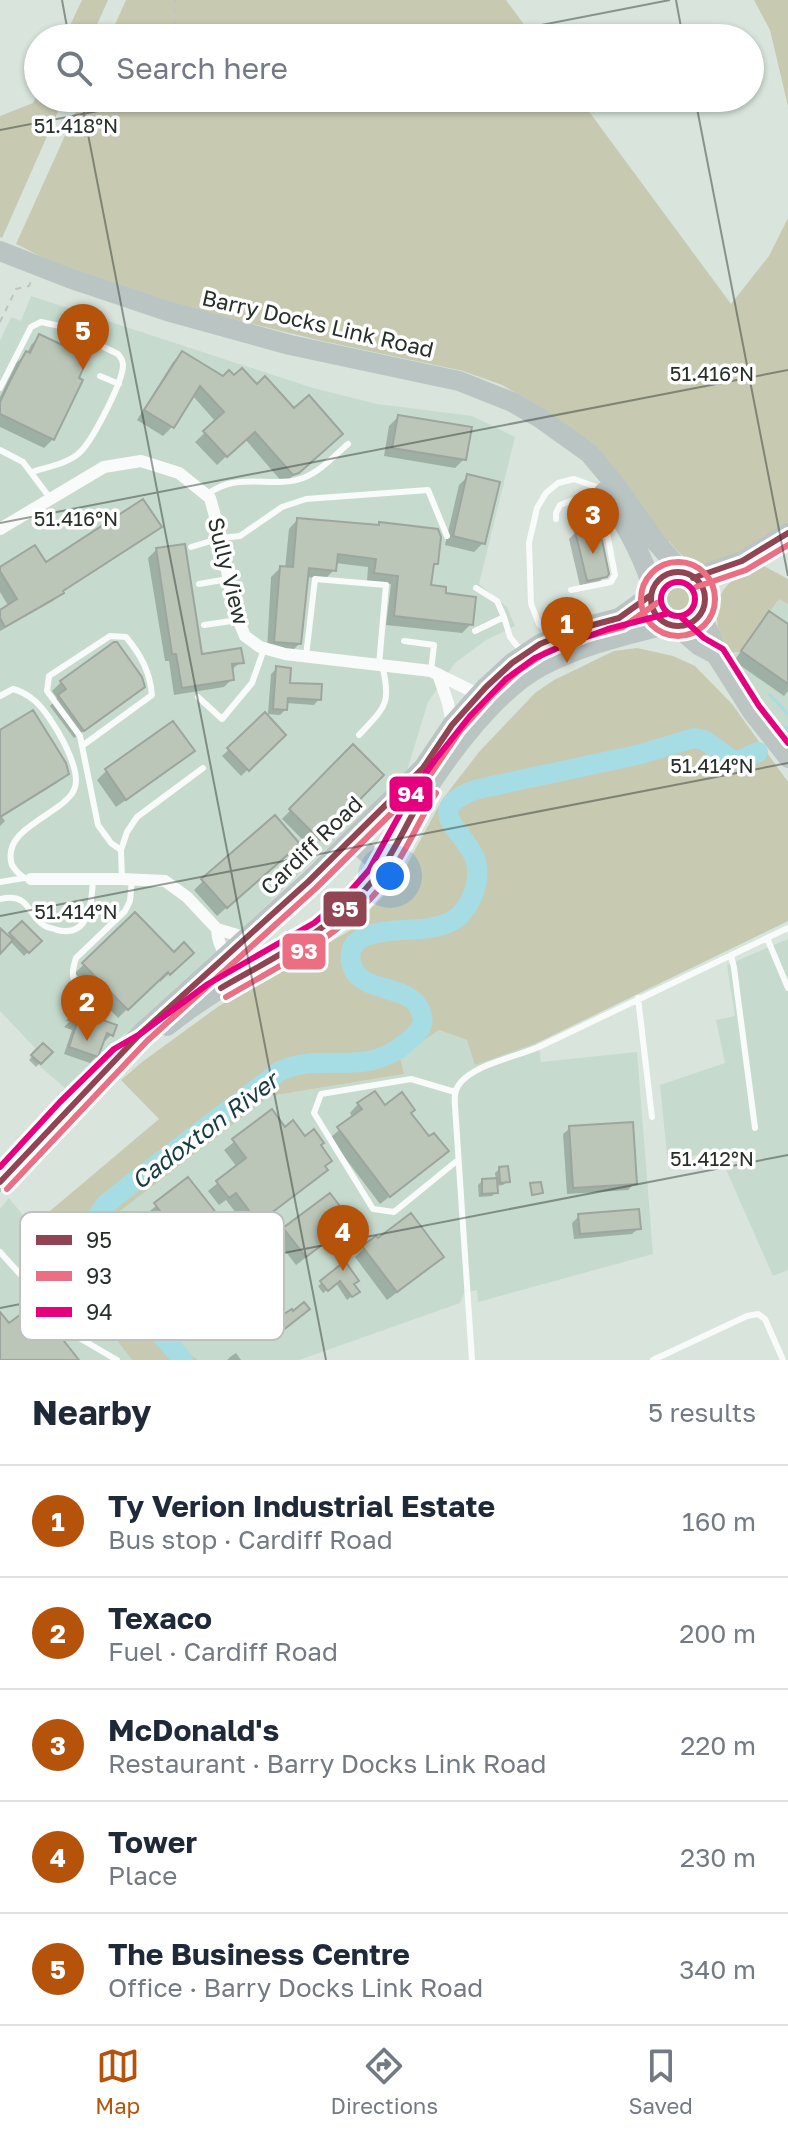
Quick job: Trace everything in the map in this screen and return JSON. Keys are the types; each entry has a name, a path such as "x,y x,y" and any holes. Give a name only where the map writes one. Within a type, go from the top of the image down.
{"main road":[{"name":"Barry Docks Link Road","path":"0,251 167,311 290,345 459,381 512,402 589,453 655,541 688,575"},
{"name":"Barry Docks Link Road","path":"571,442 581,462 625,524 639,551 652,592"},
{"path":"715,655 655,614 652,592 669,574 688,575 742,561 788,533"},
{"path":"671,625 690,623 742,561"},
{"path":"688,575 701,587 715,655 751,712 788,759"},
{"name":"Cardiff Road","path":"0,1182 140,1034 352,840 423,768 478,694 525,655 555,636 619,618 652,592"},
{"name":"Cardiff Road","path":"120,1057 146,1042 214,992 320,931 354,901 383,867 420,799 443,766 478,722 513,687 540,667 565,655 611,639 671,625"},
{"path":"352,840 383,867"}],"street":[{"name":"Sully View","path":"0,529 104,467 141,461 179,473 210,498 234,610 245,636 260,647 434,673 487,698 500,699"},
{"path":"434,673 448,703 452,725"},
{"path":"28,878 165,881 187,897 217,929 247,938"},
{"path":"217,929 218,941 229,954 245,958 286,941 325,915 354,901"}],"lane":[{"path":"0,388 31,327 41,322 60,326 118,354 123,364 119,384 82,451 71,460 32,472"},
{"path":"100,376 119,384"},
{"path":"205,495 226,484 289,482 305,478 348,444"},
{"path":"0,450 23,462 50,498"},
{"path":"555,636 539,624 531,604 529,543 537,508 546,493 558,483 574,479 602,489"},
{"path":"191,547 240,536 282,507 306,499 428,490 447,536"},
{"path":"556,519 560,505 573,500 579,502 603,525 608,538 615,575 611,582 571,590"},
{"path":"199,584 228,579"},
{"path":"306,656 315,579 386,585 380,665 387,686 384,705 359,735"},
{"path":"476,588 497,601 510,637 525,655"},
{"path":"475,631 504,617"},
{"path":"204,625 238,620"},
{"path":"82,746 152,695 151,677 126,637 110,636 49,676 47,691 80,736 82,746 98,825 111,843 121,850"},
{"path":"404,641 434,645 434,673"},
{"path":"198,697 222,719 252,683 264,649"},
{"path":"0,696 13,689 20,690 37,702 59,733 71,758 75,782 74,790 68,797 26,827 7,850 17,874 28,878"},
{"path":"91,996 76,986 73,968 76,958 125,911 130,901 121,850 127,832 137,817 203,768"},
{"path":"0,882 28,878"},
{"path":"0,899 22,900 44,926 65,932 78,928 87,917 92,902 93,878"},
{"path":"472,1360 455,1092 463,1079 539,1047 788,928"},
{"path":"767,938 788,988"},
{"path":"731,955 755,1128"},
{"path":"638,998 652,1117"},
{"path":"455,1092 411,1079 321,1094 314,1113 373,1209 394,1212 458,1160"},
{"path":"0,1252 20,1274"},
{"path":"655,1360 753,1314 765,1319 783,1360"},
{"path":"82,1340 115,1360"}],"path":[{"path":"174,24 175,0"},
{"path":"0,322 16,289 29,286 32,264"}],"shaded area":[{"path":"82,0 108,0 97,24 71,24"},
{"path":"126,0 506,0 524,24 115,24"},
{"path":"754,0 788,0 788,106 770,30"},
{"path":"24,107 24,112 58,112 2,238 0,237 0,116"},
{"path":"76,112 589,112 731,304 769,256 788,218 788,526 727,558 703,564 693,562 669,541 665,543 577,434 502,385 463,371 200,311 50,261 16,244"},
{"path":"31,296 313,388 377,404 472,416 515,437 479,584 507,607 515,626 486,640 455,663 428,702 406,774 65,1088 29,1057 35,1048 0,1011 0,341 11,317 21,321"},
{"path":"760,564 788,579 788,604 779,599 741,651 733,653 726,649 719,632 717,610 721,594 738,576"},
{"path":"678,581 690,586 695,598 690,610 678,615 666,610 661,598 666,586"},
{"path":"779,598 788,604 788,745 737,674 727,652 734,654 741,651"},
{"path":"637,648 673,656 695,666 732,704 788,782 788,921 539,1042 475,1065 467,1040 439,1030 400,1057 404,1074 270,1096 119,1212 49,1212 159,1119 121,1080 219,1006 349,931 393,886 442,800 479,752 535,693 554,680 614,651"},
{"path":"788,939 788,1270 773,1276 717,1149 668,1164 660,1085 725,1063 716,1020 735,1016 727,965"},
{"path":"439,1030 467,1040 533,1033 541,1062 637,1052 653,1254 478,1302 477,1290 464,1293 460,1303 299,1360 198,1360 184,1350 177,1340 284,1340 284,1212 119,1212 270,1096 404,1074 400,1057"},
{"path":"9,1198 20,1212 20,1340 117,1340 132,1360 0,1360 0,1209"},
{"path":"117,1340 177,1340 184,1350 198,1360 132,1360"}],"building":[{"path":"39,334 88,357 79,378 83,380 54,440 0,414 0,402 10,381"},
{"path":"182,351 223,376 229,370 234,375 242,368 257,384 265,376 294,408 309,395 343,434 293,475 255,432 227,457 203,431 224,412 200,386 174,428 144,410"},
{"path":"398,415 472,427 466,460 392,448"},
{"path":"467,474 500,482 485,544 453,536"},
{"path":"143,499 162,527 64,593 5,627 0,610 17,599 0,567 35,545 46,562"},
{"path":"297,518 438,529 441,537 438,564 434,564 431,585 446,587 446,593 476,597 473,625 394,616 398,576 374,573 376,559 338,554 336,571 309,568 301,644 274,642 280,566 293,567"},
{"path":"595,526 602,540 609,574 587,581 575,531"},
{"path":"185,544 202,654 241,648 244,663 232,664 234,680 182,688 176,654 172,654 156,548"},
{"path":"769,611 788,624 788,684 741,651"},
{"path":"114,642 142,677 145,687 84,731 58,695 66,689 60,681"},
{"path":"276,666 291,668 290,683 322,684 321,700 288,698 287,710 273,709"},
{"path":"33,710 66,763 69,774 0,817 0,730"},
{"path":"265,712 286,735 249,771 227,748"},
{"path":"173,721 195,751 126,800 105,769"},
{"path":"353,744 384,775 320,840 289,809"},
{"path":"275,815 300,844 227,908 201,879"},
{"path":"135,912 174,952 184,942 194,953 170,975 168,972 128,1010 82,963"},
{"path":"22,921 42,941 29,953 9,933"},
{"path":"0,928 13,940 0,954"},
{"path":"77,1011 117,1025 113,1036 107,1033 98,1057 69,1047 77,1023 68,1020"},
{"path":"43,1043 53,1052 41,1064 31,1055"},
{"path":"375,1091 385,1105 402,1092 415,1110 411,1113 429,1136 434,1133 449,1151 390,1197 337,1127 362,1109 357,1103"},
{"path":"272,1109 285,1127 293,1120 305,1136 314,1129 332,1161 325,1166 328,1170 273,1212 250,1212 236,1193 229,1198 216,1181 246,1158 232,1139"},
{"path":"633,1122 637,1184 573,1188 569,1126"},
{"path":"508,1166 510,1182 500,1183 499,1167"},
{"path":"188,1177 216,1212 161,1212 154,1203"},
{"path":"497,1178 498,1193 482,1194 482,1179"},
{"path":"541,1182 543,1193 532,1195 530,1183"},
{"path":"330,1193 352,1222 306,1257 284,1227"},
{"path":"639,1209 641,1229 580,1234 578,1214"},
{"path":"411,1213 444,1257 397,1292 362,1246"},
{"path":"345,1261 359,1281 354,1284 360,1292 352,1297 340,1281 328,1291 320,1281"},
{"path":"304,1302 310,1309 284,1329 284,1314"},
{"path":"0,1312 9,1323 20,1315 20,1340 63,1340 79,1360 0,1360"}],"waterway":[{"path":"770,695 788,714"},
{"name":"Cadoxton River","path":"784,737 788,736"},
{"name":"Cadoxton River","path":"100,1212 131,1184 280,1071 312,1063 376,1059 391,1053 417,1033 422,1018 415,1002 363,980 355,973 351,962 352,950 357,941 380,932 430,928 448,923 467,907 476,886 476,863 448,811 461,796 478,789 637,755 694,738 704,740 732,760 758,752"},
{"name":"Cadoxton River","path":"166,1340 183,1360"}],"transit line":[{"name":"95","path":"693,578 742,561 788,533"},
{"name":"93","path":"696,587 746,570 788,545"},
{"name":"93","path":"678,562 692,565 704,573 712,585 715,599 712,613 704,625 692,633 678,636 664,633 652,625 644,613 641,599 644,585 652,573 664,565 678,562"},
{"name":"95","path":"678,572 697,580 705,599 697,618 678,626 659,618 651,599 659,580 678,572"},
{"name":"94","path":"678,582 690,587 695,599 690,611 678,616 666,611 661,599 666,587 678,582"},
{"name":"95","path":"0,1182 140,1034 309,881 423,768 452,725 512,663 540,644 574,630 619,618 651,595"},
{"name":"93","path":"7,1189 147,1041 316,888 430,775 460,731 518,671 545,653 577,639 623,627 657,603"},
{"name":"94","path":"0,1167 114,1049 140,1034 208,984 314,923 346,896 369,870 411,794 435,760 470,716 506,679 535,658 562,646 608,629 666,614"},
{"name":"94","path":"681,617 704,638 723,649 759,706 788,743"},
{"name":"95","path":"221,988 304,940 359,896 383,868 428,788"},
{"name":"93","path":"226,997 311,948 368,902 392,872 436,793"}],"place":[{"name":"The Business Centre","path":"83,370"},
{"name":"McDonald's","path":"593,554"},
{"name":"Ty Verion Industrial Estate","path":"567,663"},
{"name":"Texaco","path":"87,1041"},
{"name":"Tower","path":"343,1271"}]}
